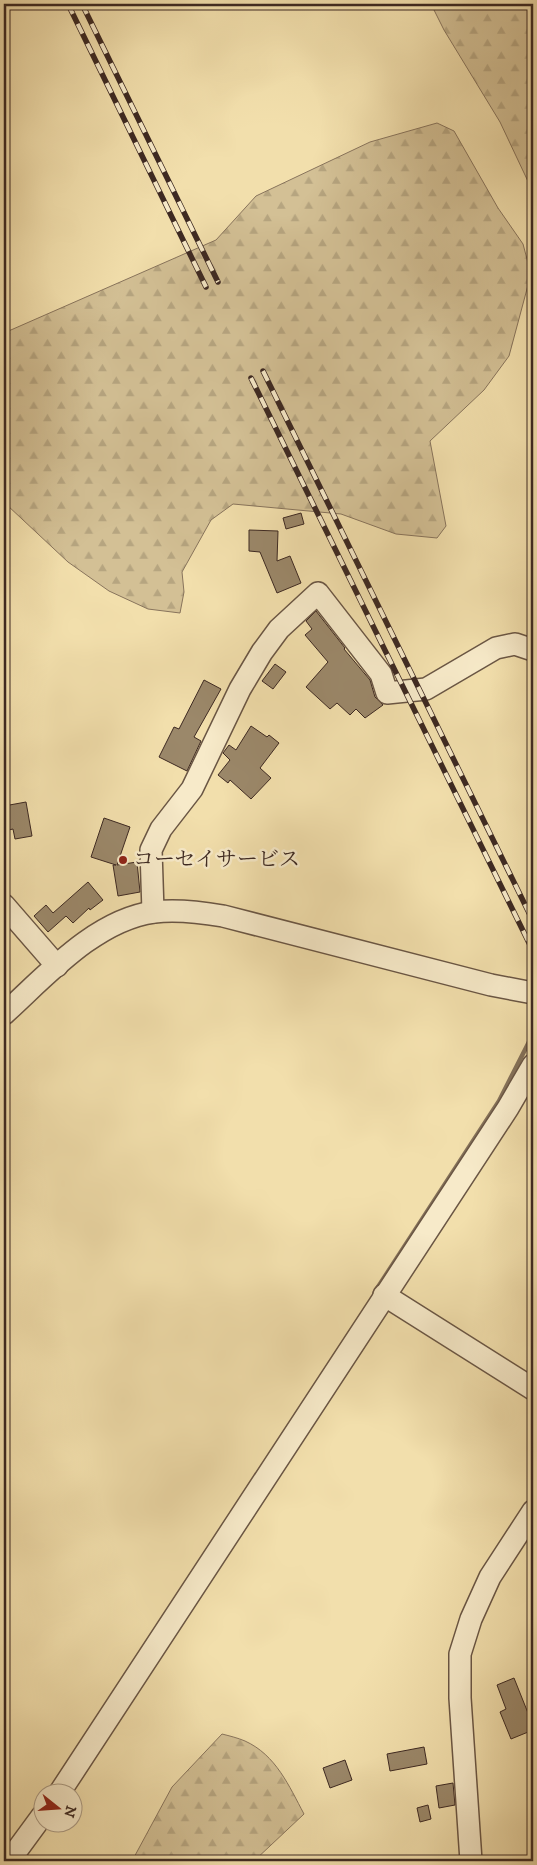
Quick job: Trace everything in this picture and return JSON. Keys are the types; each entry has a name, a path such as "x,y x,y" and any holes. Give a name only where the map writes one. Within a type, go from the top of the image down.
{"street":[{"path":"153,912 151,850 161,829 192,789 240,689 262,652 279,629 318,594 381,674 387,693 426,689 496,648 515,644 533,650"},
{"path":"4,905 57,966"},
{"path":"4,1014 84,943 106,928 130,918 153,912 182,911 223,916 491,985 533,994"},
{"path":"67,1782 508,1108 533,1065"},
{"path":"384,1295 533,1389"},
{"path":"471,1861 460,1698 460,1654 471,1619 490,1577 533,1511"},
{"path":"9,1861 32,1830"}],"green space":[{"path":"431,4 533,4 533,192 500,122 444,30"},
{"path":"437,123 454,131 498,208 523,244 531,274 509,356 484,390 430,441 446,526 437,538 396,534 341,514 233,504 211,520 182,572 184,592 180,613 148,609 109,591 68,562 7,505 4,495 4,333 216,240 256,196 370,142"},
{"path":"222,1734 245,1741 265,1754 280,1772 304,1814 254,1861 132,1861 172,1787"}],"building":[{"path":"301,513 304,524 286,529 283,518"},
{"path":"249,530 278,531 277,561 290,556 301,583 277,593 260,552 249,551"},
{"path":"316,611 370,680 375,697 383,705 365,718 356,709 350,715 337,703 330,709 306,687 328,662 305,635 312,629 306,621"},
{"path":"275,664 286,672 273,689 262,681"},
{"path":"204,680 221,689 194,737 201,741 187,771 159,757 174,727 179,729"},
{"path":"251,726 267,737 269,735 279,743 260,768 271,778 251,799 230,780 228,783 218,775 230,760 223,753 229,745 236,750"},
{"path":"26,802 32,836 15,839 13,829 4,831 4,806"},
{"path":"104,818 130,827 117,865 137,862 140,892 118,896 113,865 116,865 91,857"},
{"path":"88,882 103,900 90,910 89,908 73,923 66,916 48,932 34,916 46,905 53,913"},
{"path":"514,1678 528,1713 533,1709 533,1730 511,1739 500,1712 506,1709 497,1685"},
{"path":"424,1747 427,1764 390,1771 387,1754"},
{"path":"345,1760 352,1780 330,1788 323,1768"},
{"path":"453,1783 455,1805 439,1808 436,1786"},
{"path":"428,1805 431,1819 420,1822 417,1808"}],"waterway":[{"path":"376,1290 499,1101 533,1034"}],"railway":[{"path":"68,4 206,287"},
{"path":"82,4 218,282"},
{"path":"263,371 533,921"},
{"path":"251,378 533,951"}],"place":[{"name":"コーセイサービス","path":"123,860"}]}
